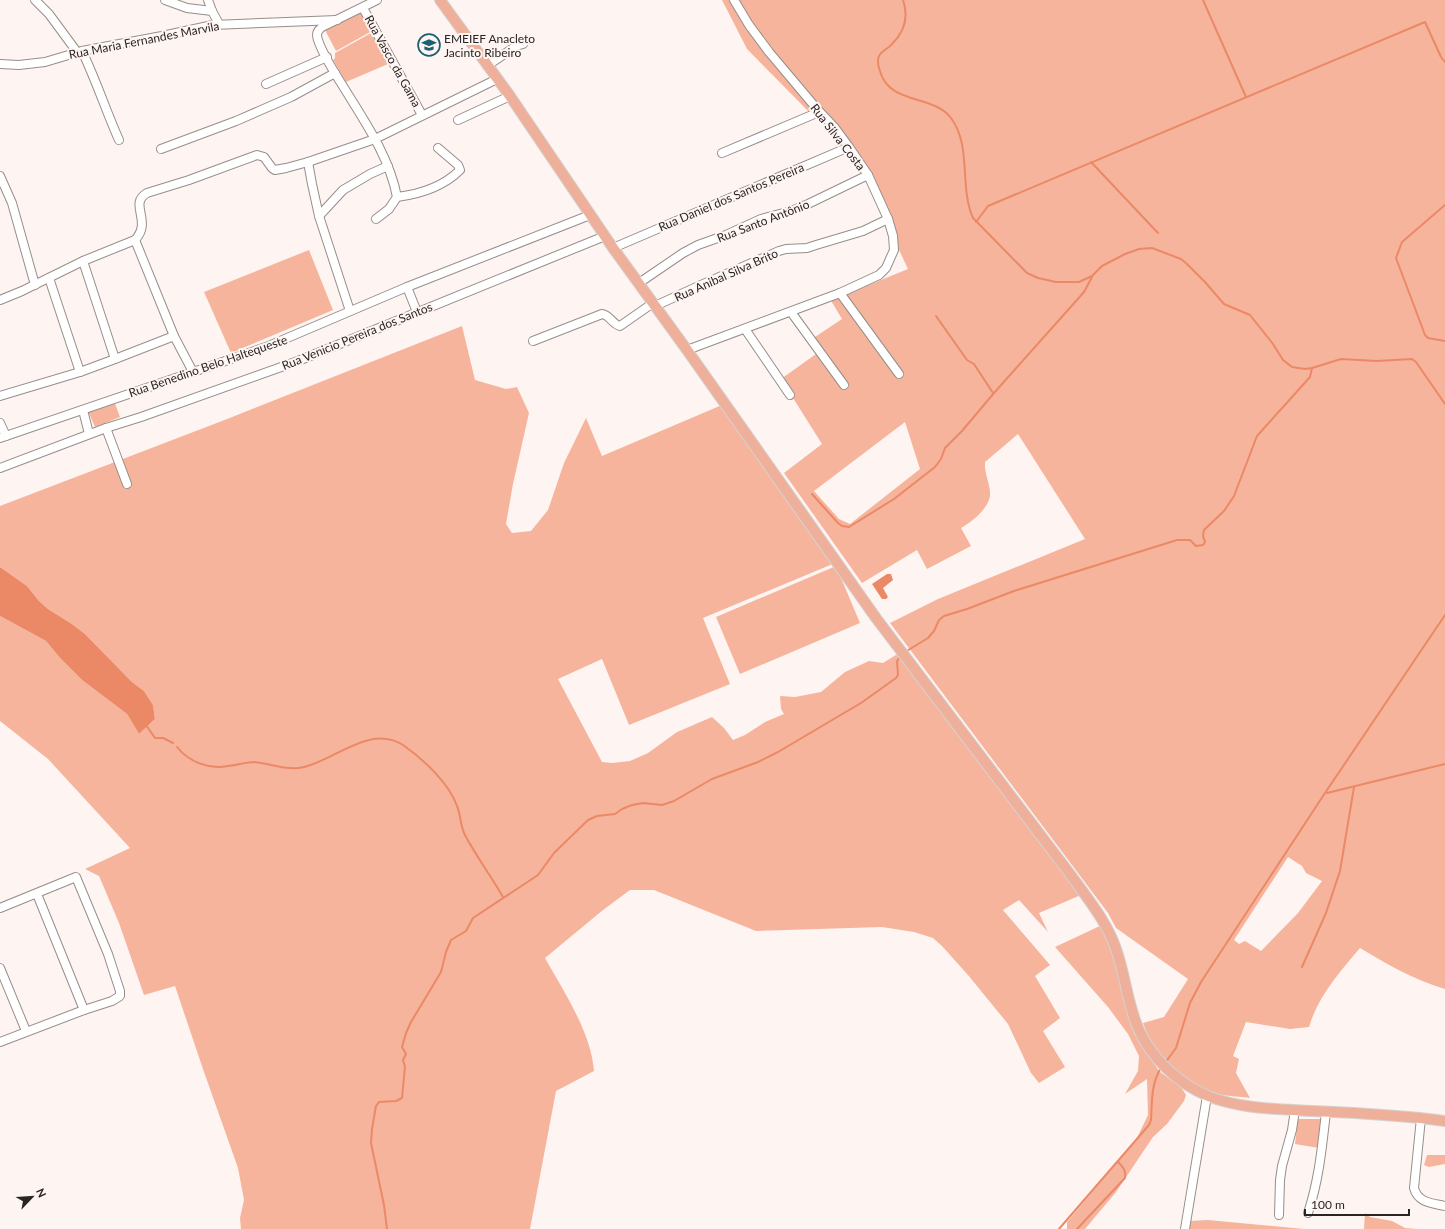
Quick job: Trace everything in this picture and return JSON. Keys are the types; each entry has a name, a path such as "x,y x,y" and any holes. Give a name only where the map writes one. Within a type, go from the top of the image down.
{"main road":[{"path":"440,0 510,96 613,248 687,350 876,618 1095,909 1105,925 1115,947 1132,1013 1138,1030 1147,1046 1158,1060 1185,1083 1207,1096 1232,1103 1295,1110 1421,1118 1445,1121"}],"street":[{"path":"35,0 49,14 80,52 96,79 119,140"},
{"path":"165,0 186,8 212,11"},
{"path":"208,0 219,24"},
{"name":"Rua Maria Fernandes Marvila","path":"327,57 320,45 317,34 318,30 377,0"},
{"name":"Rua Silva Costa","path":"687,350 840,293 879,275 886,268 894,250 893,236 888,218 868,175 849,147 769,52 749,25 734,0"},
{"name":"Rua Vasco da Gama","path":"363,8 422,115"},
{"name":"Rua Maria Fernandes Marvila","path":"0,64 19,65 45,62 80,52 219,24 337,20"},
{"path":"487,66 516,46 523,44"},
{"path":"266,84 327,57 375,139 388,166 395,186 397,197 389,209 376,219"},
{"path":"161,149 236,121 291,97 335,73"},
{"path":"0,300 135,240 140,235 142,229 141,214 138,204 139,199 147,193 189,180 257,155 264,157 275,170 308,162 375,139 497,79"},
{"path":"458,120 510,96"},
{"path":"722,153 819,112"},
{"name":"Rua Daniel dos Santos Pereira","path":"613,248 849,147"},
{"path":"397,197 416,194 434,188 445,182 460,170 458,165 438,148"},
{"path":"308,162 319,216 350,311"},
{"path":"319,216 342,190 370,174 388,166"},
{"name":"Rua Santo Antônio","path":"639,283 683,253 698,245 726,235 761,219 808,204 868,175"},
{"path":"0,176 12,202 35,285"},
{"name":"Rua Benedino Belo Haltequeste","path":"0,423 3,437 266,347 407,287 590,215"},
{"name":"Rua Anibal Silva Brito","path":"533,341 602,314 608,316 616,325 620,326 654,305 779,251 786,249 807,248 863,231 888,218"},
{"name":"Rua Venicio Pereira dos Santos","path":"0,468 89,434 298,361 605,236"},
{"path":"135,240 174,336 193,372"},
{"path":"83,262 115,360"},
{"path":"49,278 80,372"},
{"path":"407,287 417,312"},
{"path":"840,293 900,374"},
{"path":"791,312 844,385"},
{"path":"745,329 790,395"},
{"path":"0,396 115,360 174,336"},
{"path":"83,410 89,434"},
{"path":"106,428 127,484"},
{"path":"0,908 76,877 108,954 119,986 120,996 112,1001 26,1031 0,1042"},
{"path":"37,894 84,1010"},
{"path":"0,968 26,1031"},
{"path":"1185,1229 1207,1096"},
{"path":"1279,1215 1280,1180 1295,1110"},
{"path":"1308,1213 1318,1180 1322,1157 1326,1112"},
{"path":"1421,1118 1414,1188 1416,1194 1426,1202 1445,1206"}],"shaded area":[{"path":"722,0 1445,0 1445,989 1391,966 1360,948 1330,985 1318,1005 1309,1027 1290,1029 1246,1022 1233,1056 1239,1059 1236,1073 1250,1098 1227,1096 1206,1089 1183,1076 1163,1058 1148,1035 1143,1023 1164,1017 1188,979 1116,928 1108,913 890,623 938,599 1085,539 1018,434 985,462 990,488 989,501 979,515 961,528 971,546 927,569 917,550 862,583 784,473 822,444 781,379 816,354 809,341 842,319 830,299 849,293 908,269 847,139 839,136 814,117 747,49","holes":["905,422 920,469 850,524 839,519 814,491","1288,857 1302,866 1306,873 1322,881 1298,913 1261,951 1245,941 1239,944 1234,940"]},
{"path":"359,10 372,31 336,51 324,28"},
{"path":"371,33 388,64 346,82 333,60 335,58 335,53"},
{"path":"309,250 333,310 231,353 204,292"},
{"path":"462,326 475,380 506,389 517,387 529,413 513,484 506,524 512,533 531,531 548,510 564,463 586,418 602,456 722,405 835,563 703,618 730,684 629,725 602,659 558,679 602,762 612,763 630,761 648,753 677,732 712,717 724,728 733,740 745,735 765,722 784,714 781,709 780,696 795,697 821,692 845,672 869,661 883,663 899,653 1081,895 1039,913 1048,932 1019,900 1003,910 1050,965 1035,976 1060,1018 1043,1031 1065,1067 1039,1083 1031,1073 1008,1024 968,975 933,938 914,932 882,927 756,931 654,890 630,890 603,910 545,958 576,1013 588,1042 594,1071 556,1091 530,1229 241,1229 240,1218 244,1200 238,1168 175,986 144,995 119,923 99,876 85,869 130,848 48,759 0,721 0,616 46,641 60,658 82,680 127,714 139,734 155,719 153,705 144,691 132,682 85,634 48,609 39,601 27,586 0,567 0,506 222,421"},
{"path":"114,401 120,417 95,427 88,411"},
{"path":"836,566 860,623 740,674 716,617"},
{"path":"0,567 27,586 39,601 48,609 85,634 132,682 144,691 153,705 155,719 139,734 127,714 82,680 60,658 46,641 0,616"},
{"path":"887,574 891,574 893,580 883,588 888,597 886,599 882,599 872,584"},
{"path":"1102,925 1108,935 1134,1029 1145,1051 1160,1072 1181,1087 1186,1095 1184,1101 1167,1124 1153,1137 1116,1192 1085,1229 1067,1229 1067,1222 1136,1140 1148,1115 1147,1079 1125,1094 1138,1071 1139,1056 1128,1034 1108,1007 1055,947"},
{"path":"1298,1119 1322,1119 1319,1148 1295,1144"},
{"path":"1427,1155 1445,1155 1445,1164 1429,1167 1424,1165"},
{"path":"1365,1213 1370,1217 1392,1221 1405,1228 1418,1229 1364,1229"},
{"path":"1208,1220 1304,1229 1188,1229 1189,1221"}],"waterway":[{"path":"903,0 906,12 903,29 891,45 881,53 878,58 879,67 885,82 892,89 902,94 934,105 943,110 951,118 961,141 969,206 973,218 1027,273 1038,278 1056,282 1079,282 1092,276 1102,266 1125,254 1139,249 1152,248 1181,259 1205,282 1224,304 1250,315 1273,344 1283,360 1292,367 1305,369 1312,368 1341,359 1377,361 1412,359 1416,362 1445,404"},
{"path":"1203,0 1246,97"},
{"path":"976,222 988,206 1425,22 1441,57 1445,62"},
{"path":"1091,162 1158,233"},
{"path":"1445,205 1402,242 1396,258 1425,335 1428,338 1445,341"},
{"path":"812,494 838,523 842,526 849,527 894,499 935,467 941,459 945,448 962,431 1084,292 1092,277"},
{"path":"936,316 967,360 974,364 993,393"},
{"path":"905,652 928,638 934,631 939,620 944,616 1014,591 1177,540 1190,540 1196,546 1203,545 1205,542 1203,536 1204,530 1224,511 1234,496 1257,436 1310,377 1312,368"},
{"path":"1165,1063 1176,1048 1190,1003 1201,982 1323,796 1445,615"},
{"path":"387,1229 384,1205 371,1143 376,1106 379,1102 396,1101 402,1098 405,1067 403,1060 406,1054 402,1047 406,1033 441,972 451,940 466,931 473,918 538,875 554,853 588,820 597,816 615,814 632,805 643,803 662,805 674,801 712,779 758,762 778,752 861,703 896,678 898,675 897,661 901,656"},
{"path":"146,725 155,738 163,738 173,743"},
{"path":"177,747 194,761 207,766 221,767 255,762 279,767 298,768 316,763 365,741 378,739 391,740 403,745 427,764 448,789 458,809 465,835 503,897"},
{"path":"1327,793 1445,764"},
{"path":"1302,967 1326,913 1340,871 1354,787"},
{"path":"1059,1229 1149,1125 1151,1120 1155,1080 1161,1068"},
{"path":"1077,1229 1125,1178 1124,1169 1118,1162"}],"place":[{"name":"EMEIEF Anacleto Jacinto Ribeiro","path":"429,45"}]}
